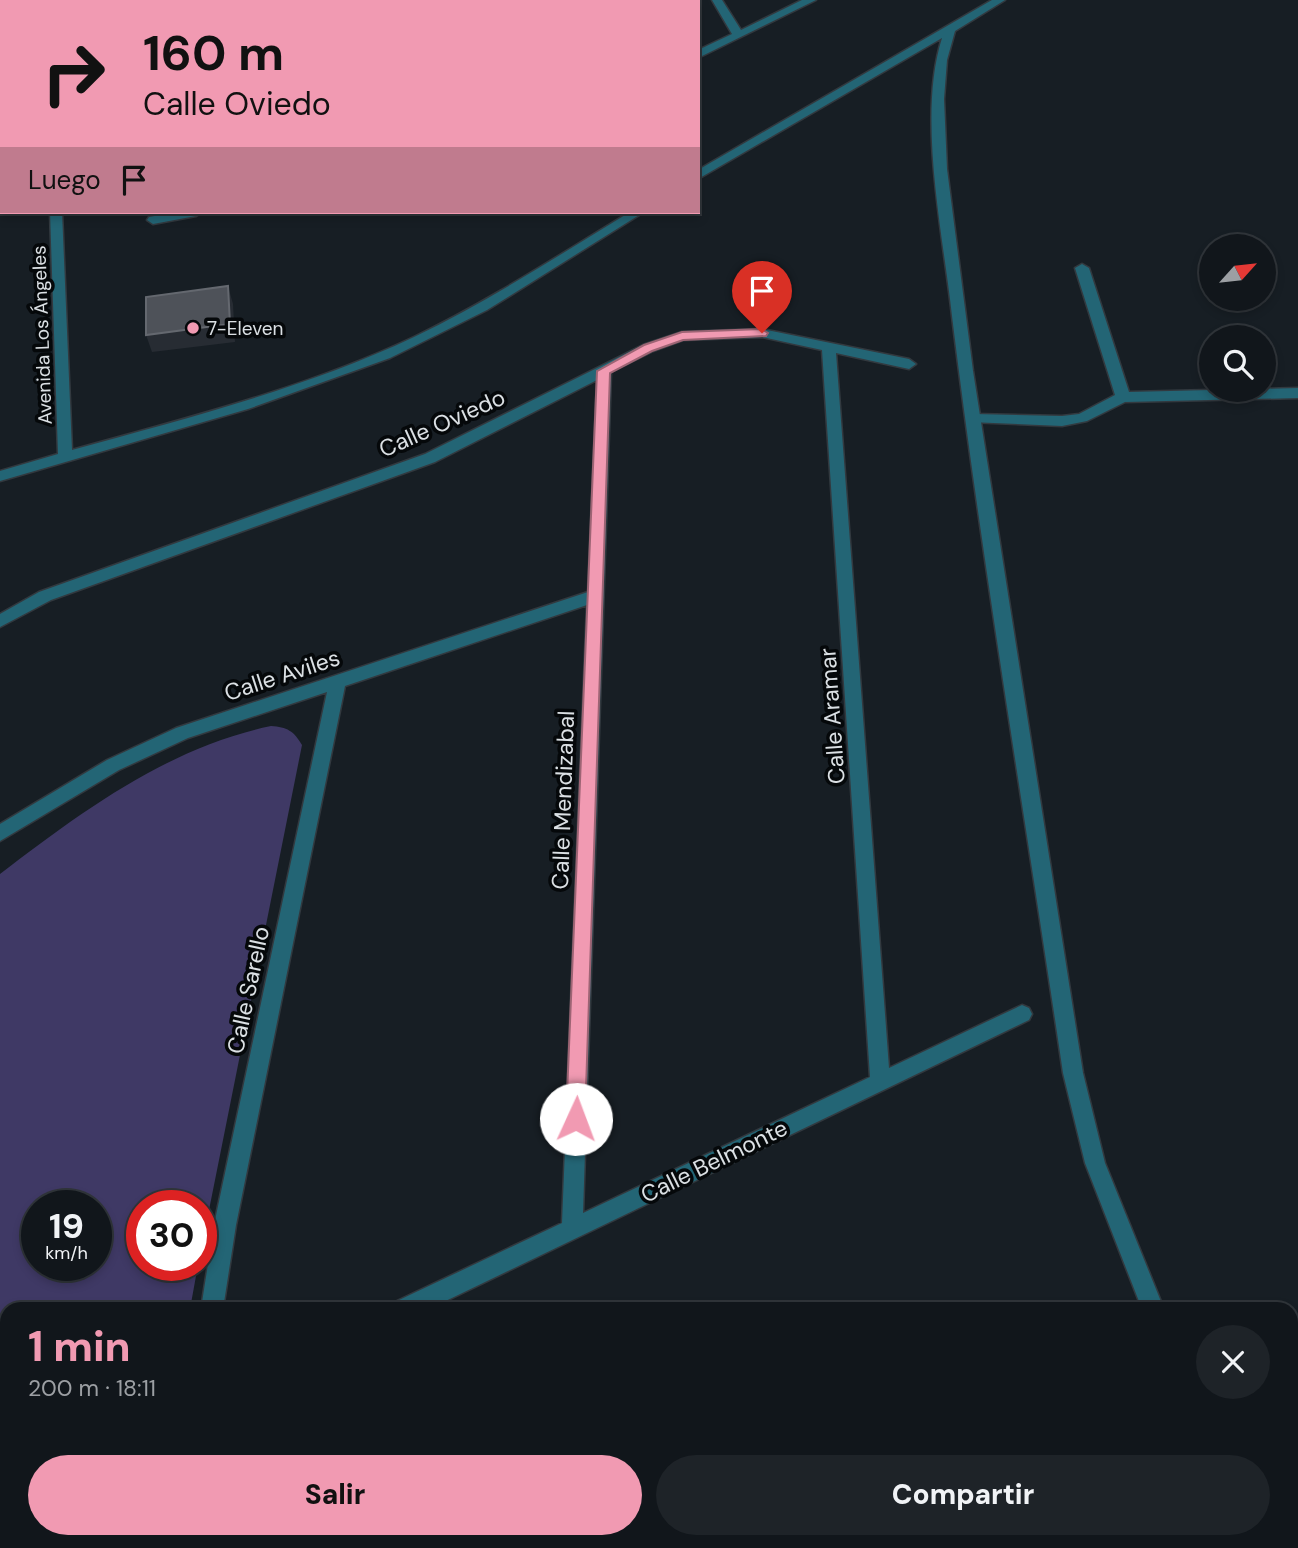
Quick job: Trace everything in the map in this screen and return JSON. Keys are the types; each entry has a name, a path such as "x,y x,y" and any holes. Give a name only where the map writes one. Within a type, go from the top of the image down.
{"street":[{"path":"717,0 738,35"},
{"path":"702,53 811,0"},
{"path":"700,174 837,93 950,31 995,1"},
{"path":"950,31 941,60 938,135 974,419 1073,1073 1095,1163 1150,1302"},
{"name":"Avenida Los Ángeles","path":"56,214 65,456"},
{"path":"153,220 185,214"},
{"path":"0,475 248,403 385,355 462,319 635,214"},
{"path":"1082,268 1123,397"},
{"name":"Calle Oviedo","path":"0,621 45,596 430,458 648,348 682,336 762,333 909,364"},
{"name":"Calle Aramar","path":"829,347 880,1082"},
{"name":"Calle Mendizabal","path":"572,1230 604,371"},
{"path":"974,419 1062,421 1082,418 1123,397 1298,394"},
{"name":"Calle Aviles","path":"0,833 113,765 181,733 595,596"},
{"name":"Calle Sarello","path":"213,1302 225,1225 337,682"},
{"name":"Calle Belmonte","path":"420,1302 1022,1014"}],"shaded area":[{"path":"271,726 290,731 302,745 213,1190 126,1190 126,1281 195,1281 191,1302 0,1302 0,874 94,805 197,749"}],"building":[{"path":"228,286 230,324 146,335 146,297"}],"place":[{"name":"7-Eleven","path":"193,328"}],"route":[{"path":"576,1119 604,371 648,348 682,336 762,333"}]}
